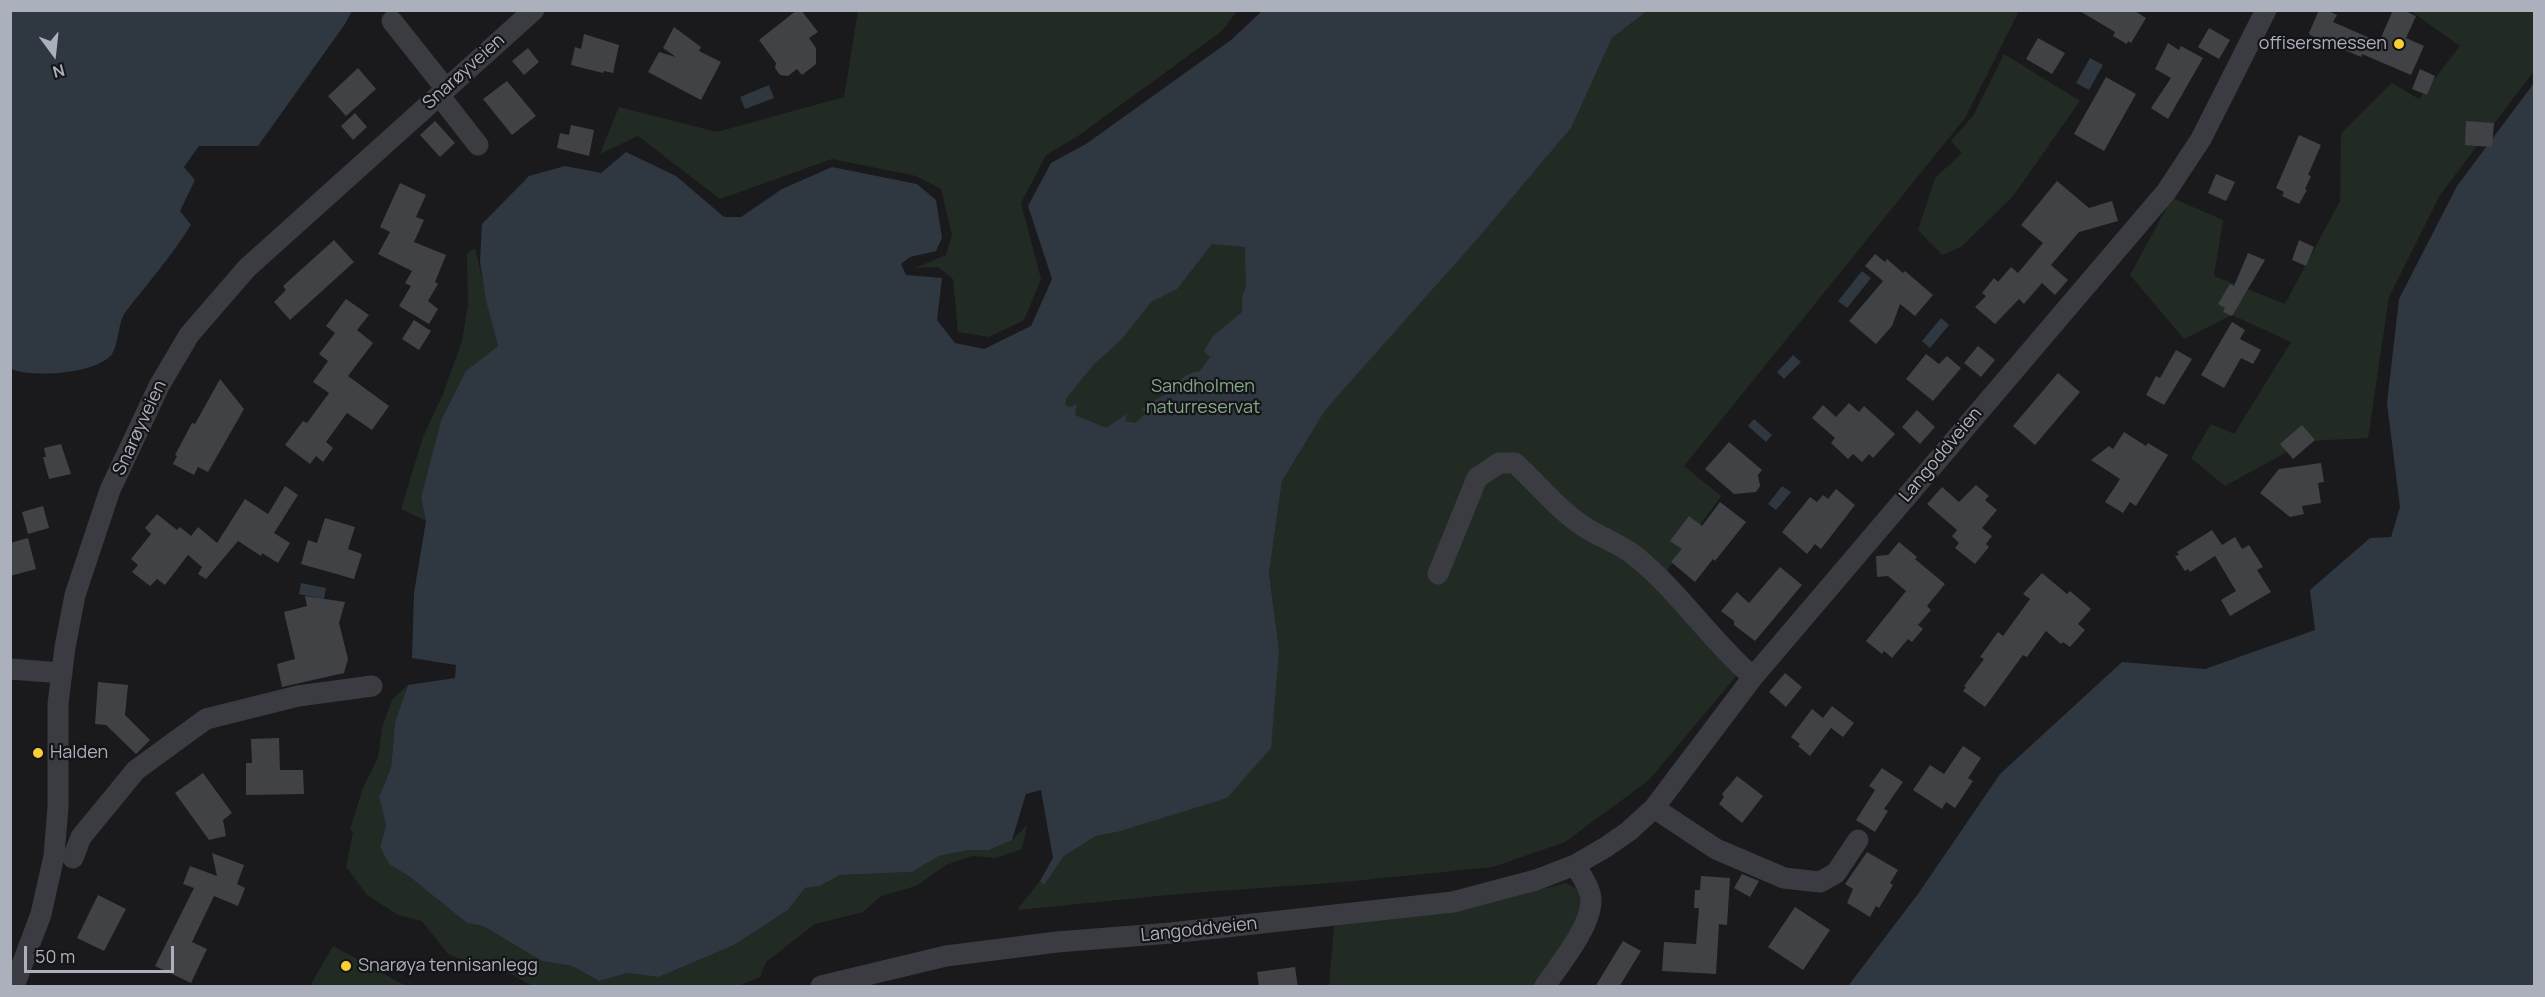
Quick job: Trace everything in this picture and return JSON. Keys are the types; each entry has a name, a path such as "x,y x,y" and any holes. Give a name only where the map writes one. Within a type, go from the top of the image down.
{"street":[{"name":"Snarøyveien","path":"14,987 41,914 54,856 58,807 58,724 62,673 75,595 110,490 159,386 189,335 247,268 534,10"},
{"name":"Langoddveien","path":"821,987 946,956 1057,942 1171,933 1453,902 1536,880 1575,866 1629,831 1654,808 1753,677 2166,192 2201,138 2266,10"},
{"path":"392,21 478,145"},
{"path":"1438,574 1478,478 1498,464 1515,463 1547,496 1585,528 1634,555 1680,599 1735,662 1753,677"},
{"path":"10,669 62,673"},
{"path":"73,858 81,837 136,770 206,719 298,696 372,686"},
{"path":"1654,808 1716,849 1784,878 1820,882 1836,873 1858,840"},
{"path":"1545,987 1584,926 1590,910 1589,890 1575,866"}],"green space":[{"path":"858,10 1237,11 1222,31 1078,136 1046,155 1021,203 1041,279 1024,320 989,337 958,332 953,279 938,267 915,268 946,255 952,235 941,189 916,176 832,159 720,199 638,136 600,154 619,107 717,132 844,97"},
{"name":"Sandholmen naturreservat","path":"1647,11 2019,11 1965,118 1684,466 1721,496 1665,573 1738,674 1649,780 1565,842 1493,867 1017,910 1040,881 1044,884 1064,856 1096,836 1117,832 1279,650 1269,573 1282,481 959,501 1303,116 1380,348 1473,244 1571,128 1612,38"},
{"path":"2411,11 2534,11 2534,71 2440,195 2389,297 2368,438 2307,441 2225,486 2191,458 2211,424 2234,434 2291,342 2232,315 2184,339 2130,275 2172,198 2223,220 2214,276 2285,304 2340,201 2341,134 2392,83 2419,99 2460,46"},
{"path":"2004,54 2080,101 2013,196 1961,247 1942,255 1918,230 1935,178 1962,153 1951,141 1973,116"},
{"path":"475,248 498,346 466,372 421,498 426,521 401,509 423,437 443,394 462,341 468,305 467,254"},
{"path":"408,685 395,722 391,768 379,797 386,825 380,847 389,864 410,877 467,923 483,926 542,961 572,966 599,981 628,973 659,977 734,945 788,910 805,888 820,886 840,875 912,872 939,856 969,850 989,850 1012,840 1027,825 1022,849 996,858 972,856 946,865 916,886 881,896 863,912 815,924 766,962 760,977 738,986 533,986 507,972 478,966 448,954 422,921 398,915 367,895 346,867 353,832 350,829 363,788 378,758 382,728 392,700"},
{"path":"1566,883 1584,893 1584,926 1545,986 1329,986 1334,926 1475,907"},
{"name":"Snarøya tennisanlegg","path":"333,946 406,986 310,986"}],"shaded area":[{"path":"10,11 352,11 258,146 199,146 184,167 195,180 180,211 191,225 124,315 112,354 104,361 79,370 34,373 11,369"},
{"path":"1262,11 1647,11 1612,38 1571,128 1473,244 1325,410 1282,481 1269,573 1279,650 1271,748 1227,798 1117,832 1096,836 1064,856 1044,885 1040,881 1053,858 1041,790 1026,794 1012,840 989,850 969,850 939,856 912,872 840,875 820,886 805,888 788,910 734,945 659,977 628,973 599,981 572,966 542,961 483,926 467,923 410,877 389,864 380,847 386,825 379,797 391,768 395,722 408,685 455,678 456,665 412,658 414,593 426,521 421,498 441,421 466,371 498,346 486,300 480,262 482,224 529,176 565,166 601,173 626,152 676,176 724,217 741,217 782,189 832,167 917,184 936,200 942,238 936,251 910,257 901,264 906,275 942,278 937,320 955,343 984,349 1031,326 1052,279 1028,206 1051,163 1086,144 1231,40","holes":["1212,244 1245,247 1246,286 1242,297 1242,312 1213,336 1204,351 1210,357 1200,371 1183,378 1141,410 1148,412 1135,423 1125,421 1127,414 1106,428 1075,415 1077,404 1069,407 1065,404 1067,397 1094,364 1121,340 1151,302 1177,289"]},
{"path":"2090,58 2103,65 2089,90 2076,83"},
{"path":"2534,83 2534,986 1848,986 1918,894 2000,774 2122,662 2205,669 2315,630 2310,590 2370,538 2391,537 2400,507 2387,403 2399,299 2457,186"},
{"path":"769,85 774,98 745,109 740,97"},
{"path":"1862,271 1871,278 1847,308 1838,301"},
{"path":"1941,318 1949,325 1930,348 1922,341"},
{"path":"1793,355 1801,362 1784,379 1777,372"},
{"path":"1754,419 1772,435 1766,442 1748,426"},
{"path":"1782,486 1791,492 1776,510 1768,504"},
{"path":"301,583 326,588 324,599 299,594"}],"building":[{"path":"797,10 801,10 818,32 809,38 816,48 816,64 802,75 797,69 788,76 780,75 775,68 776,63 759,40"},
{"path":"2078,10 2133,10 2146,18 2131,43 2128,41 2127,44 2113,36 2115,32"},
{"path":"2319,10 2326,10 2337,15 2333,22 2379,42 2393,10 2403,10 2416,16 2406,38 2424,46 2411,75 2310,35"},
{"path":"674,27 701,47 699,51 721,62 701,100 648,72 659,52 676,57 663,48"},
{"path":"2209,28 2230,40 2219,59 2198,47"},
{"path":"584,34 619,45 613,73 604,71 603,73 571,65 575,47 581,49"},
{"path":"2038,38 2065,53 2052,74 2026,59"},
{"path":"2168,43 2179,50 2181,46 2203,58 2168,119 2151,108 2171,78 2155,69"},
{"path":"528,48 539,62 524,75 512,61"},
{"path":"358,68 376,89 346,116 328,96"},
{"path":"2420,69 2435,76 2427,95 2412,89"},
{"path":"2106,77 2136,94 2104,151 2074,134"},
{"path":"507,81 536,116 512,135 483,99"},
{"path":"355,113 367,127 353,140 341,126"},
{"path":"435,121 455,143 440,157 420,135"},
{"path":"2466,121 2494,123 2492,147 2465,145"},
{"path":"571,125 594,130 589,156 557,148 560,133 569,135"},
{"path":"2299,135 2321,145 2308,175 2311,176 2305,189 2307,190 2299,204 2282,196 2284,192 2276,188"},
{"path":"2216,174 2235,182 2226,201 2208,193"},
{"path":"2057,181 2089,208 2112,201 2118,221 2079,232 2051,265 2068,280 2055,295 2042,283 2024,304 2019,299 1995,324 1975,307 1986,296 1982,293 1994,278 1998,282 2011,267 2018,273 2043,243 2021,225"},
{"path":"400,183 426,195 416,217 424,220 414,242 446,255 435,282 438,284 428,301 438,309 429,324 399,306 411,286 405,283 412,271 378,254 390,232 380,227"},
{"path":"334,240 354,262 290,320 274,302 286,290 283,286"},
{"path":"2299,240 2314,247 2306,266 2292,260"},
{"path":"2248,253 2265,260 2232,316 2223,312 2225,308 2218,304 2230,284 2234,286"},
{"path":"1875,254 1885,262 1887,259 1903,273 1905,271 1933,295 1915,316 1900,304 1892,326 1876,344 1849,321 1883,281 1865,266"},
{"path":"346,299 369,315 357,330 373,343 348,376 389,406 372,430 347,413 326,442 333,448 323,462 316,456 310,464 285,445 303,421 307,423 329,393 313,382 328,361 319,354 335,333 326,326"},
{"path":"414,320 431,331 419,350 402,339"},
{"path":"2232,322 2245,330 2240,339 2261,350 2253,364 2241,358 2224,388 2201,375"},
{"path":"1978,346 1995,360 1981,377 1964,363"},
{"path":"2176,350 2192,359 2164,405 2146,395 2156,376 2160,378"},
{"path":"1926,354 1939,364 1947,356 1961,368 1933,401 1906,379"},
{"path":"2058,373 2080,392 2035,445 2013,426"},
{"path":"220,379 244,409 208,472 198,467 194,475 173,464 177,456 175,455"},
{"path":"1849,403 1859,412 1864,406 1895,434 1873,458 1869,454 1862,462 1853,454 1848,459 1831,443 1835,438 1812,418 1823,405 1836,417"},
{"path":"1917,410 1935,427 1920,444 1902,427"},
{"path":"2302,425 2315,440 2293,459 2280,444"},
{"path":"2124,432 2146,446 2148,443 2168,455 2136,506 2130,502 2123,513 2105,502 2120,479 2091,460 2109,446 2113,449"},
{"path":"1729,442 1762,470 1758,475 1760,486 1756,492 1734,494 1705,469"},
{"path":"61,444 71,474 49,479 43,457 46,457 44,448"},
{"path":"2321,463 2324,482 2318,483 2321,503 2302,506 2304,514 2290,517 2260,493 2279,469"},
{"path":"1976,485 1989,496 1985,500 1997,510 1982,528 1992,536 1986,544 1989,547 1975,564 1955,548 1959,543 1952,536 1957,530 1927,504 1942,487 1959,502"},
{"path":"285,486 298,495 274,533 290,543 278,563 262,553 261,556 238,541 206,579 198,574 202,567 188,555 165,585 157,579 150,586 132,572 138,565 131,559 151,534 145,528 157,514 177,530 180,527 191,536 198,527 217,543 245,499 268,514"},
{"path":"1836,489 1855,505 1821,549 1815,544 1807,554 1782,532 1810,497 1817,502 1823,495 1828,499"},
{"path":"1720,502 1746,522 1695,582 1671,562 1682,549 1670,541 1689,516 1702,526"},
{"path":"43,506 49,528 28,534 22,512"},
{"path":"325,518 355,527 348,549 362,554 354,579 301,564 308,540 317,543"},
{"path":"2212,530 2222,545 2235,537 2242,549 2249,545 2263,567 2257,570 2271,592 2230,616 2221,600 2236,591 2215,556 2190,572 2188,569 2185,571 2175,556 2179,555 2177,552"},
{"path":"28,538 36,569 10,576 10,543"},
{"path":"1899,542 1945,584 1927,606 1931,610 1918,625 1923,629 1912,642 1908,639 1892,658 1884,651 1882,654 1866,641 1906,591 1888,576 1877,577 1876,556 1888,555"},
{"path":"1780,567 1802,585 1755,641 1734,625 1734,621 1721,611 1737,592 1749,603"},
{"path":"2042,573 2067,594 2070,591 2091,609 2078,624 2085,630 2070,647 2063,642 2061,644 2046,631 2027,657 2023,655 1985,707 1963,691 1966,687 1964,686 1984,659 1980,657 1998,632 2003,636 2030,599 2023,594"},
{"path":"305,596 345,602 339,623 348,659 344,673 282,687 277,664 295,659 284,612 307,606"},
{"path":"1785,673 1802,687 1786,707 1769,692"},
{"path":"98,682 128,685 125,715 150,740 136,754 106,725 95,724"},
{"path":"1832,706 1854,723 1843,737 1831,728 1810,756 1791,737 1812,709 1823,718"},
{"path":"279,738 280,770 303,770 304,794 246,795 246,763 252,763 251,739"},
{"path":"1963,746 1981,758 1968,778 1973,781 1955,808 1946,802 1942,809 1913,790 1930,765 1944,774"},
{"path":"1882,768 1903,782 1884,809 1888,811 1875,832 1856,820 1875,790 1869,786"},
{"path":"203,773 232,813 223,820 226,836 209,840 175,793"},
{"path":"1737,776 1763,796 1742,823 1719,804 1724,797 1722,794"},
{"path":"1867,852 1898,870 1890,883 1893,885 1879,908 1876,906 1870,917 1847,903 1853,889 1845,884"},
{"path":"212,853 244,865 237,884 245,888 238,906 214,896 192,942 207,949 191,983 155,966 194,888 183,884 190,866 217,876"},
{"path":"1742,874 1759,881 1750,897 1734,888"},
{"path":"1701,876 1730,878 1727,925 1719,924 1716,974 1662,971 1664,942 1696,944 1699,908 1694,908 1695,890 1700,890"},
{"path":"98,895 126,909 104,951 77,938"},
{"path":"1795,907 1830,930 1803,970 1768,947"},
{"path":"1623,941 1641,951 1619,987 1595,987"},
{"path":"1295,967 1298,987 1259,987 1257,972"}],"place":[{"name":"offisersmessen","path":"2399,44"},
{"name":"Halden","path":"38,753"},
{"name":"Snarøya tennisanlegg","path":"346,966"}]}
